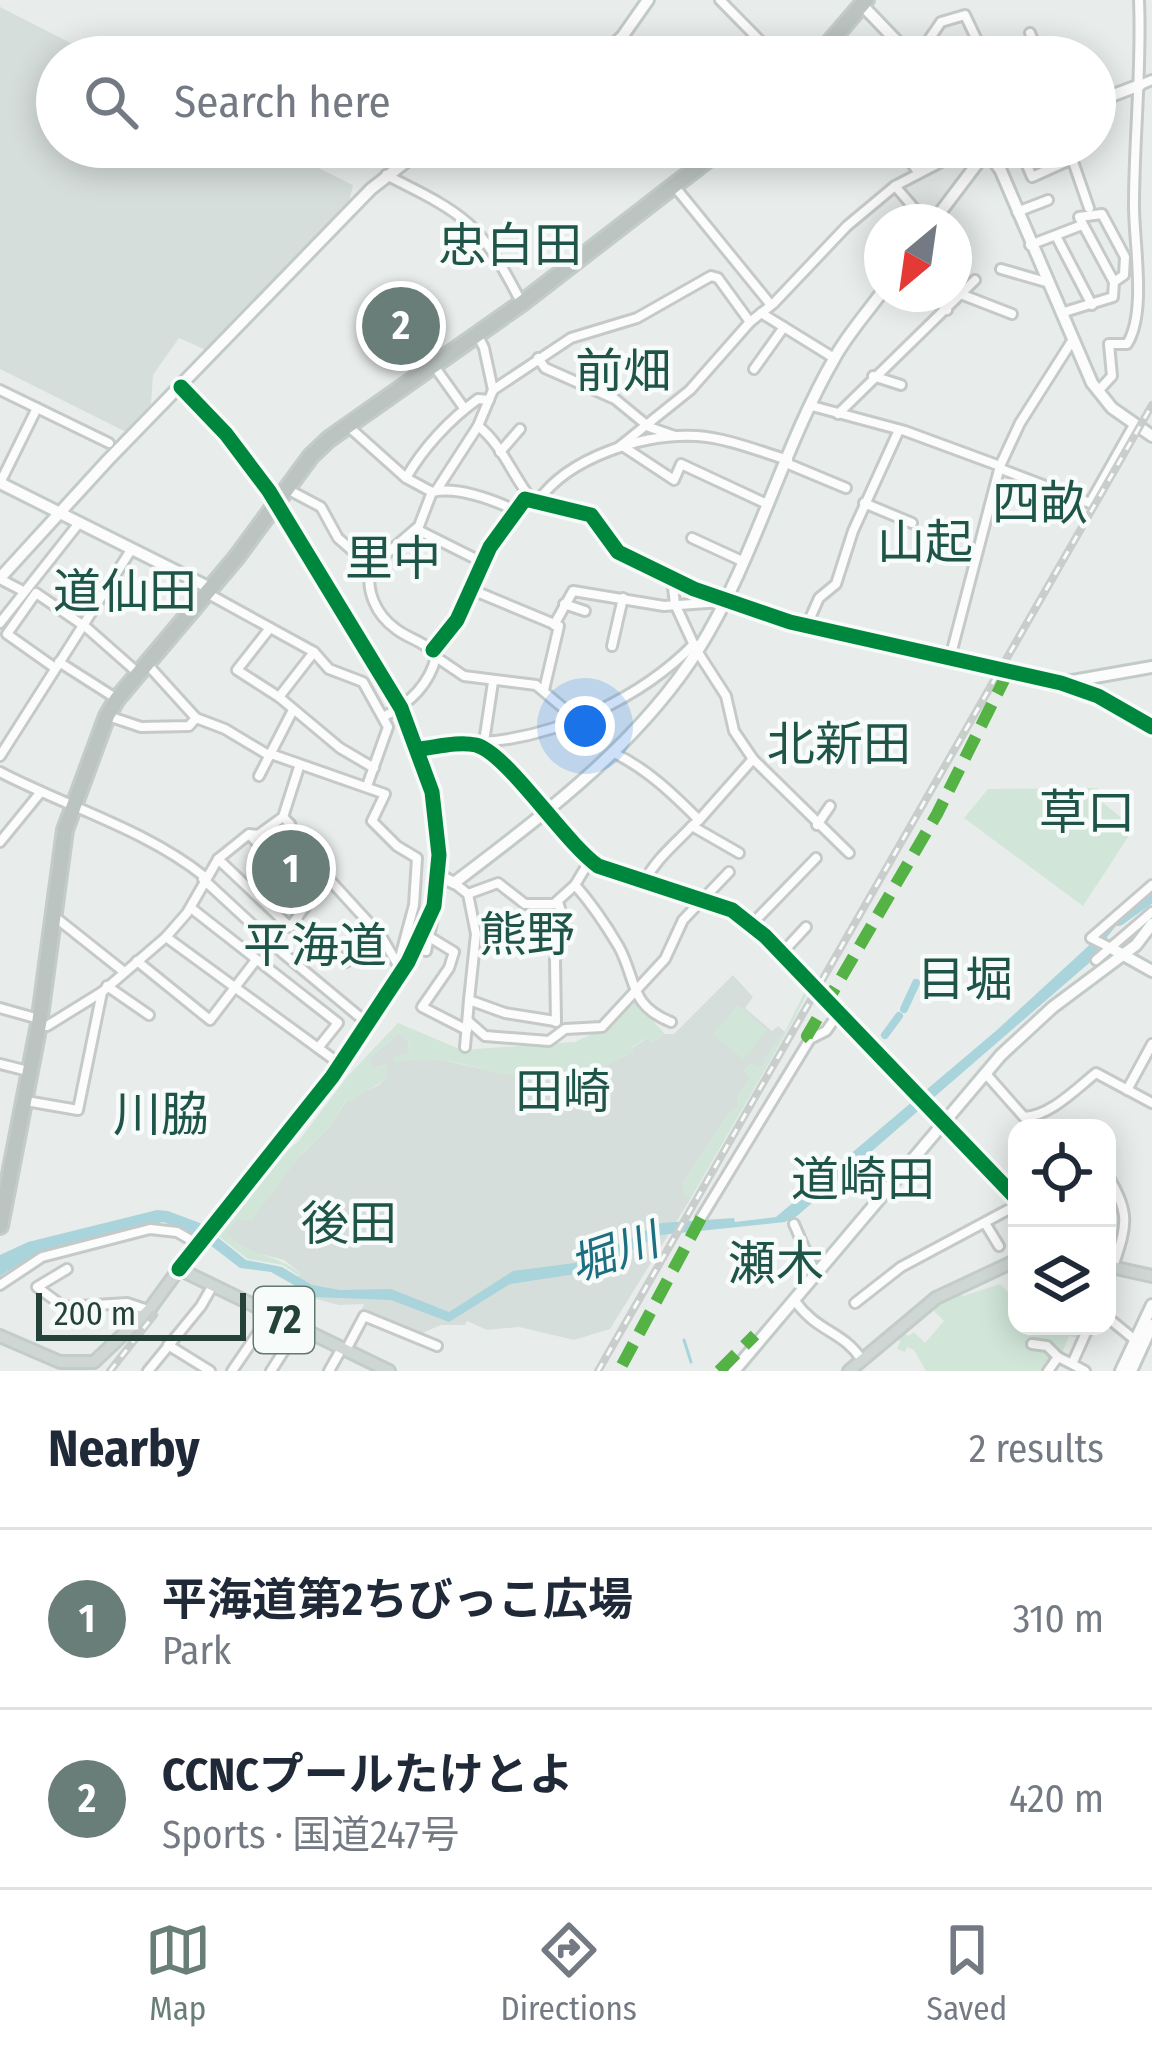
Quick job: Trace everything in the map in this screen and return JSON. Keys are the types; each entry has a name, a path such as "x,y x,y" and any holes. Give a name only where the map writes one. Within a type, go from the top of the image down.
{"highway":[{"path":"835,36 861,2"},
{"path":"0,1226 6,1168 39,1022 62,843 117,699 236,558 310,456 478,336 698,168"}],"main road":[{"path":"850,1371 936,1298 1008,1264"},
{"path":"1116,1267 1152,1276"},
{"path":"0,1336 74,1368 102,1358 149,1310 179,1269"},
{"name":"72","path":"179,1269 389,1371"}],"street":[{"path":"623,36 648,0"},
{"path":"720,0 755,36"},
{"path":"1097,392 1112,376 1109,344 1127,344 1132,337 1138,288 1134,208 1146,83 1138,0"},
{"path":"861,2 894,36"},
{"path":"930,36 940,22 965,15 975,36"},
{"path":"1116,94 1146,83"},
{"path":"22,591 0,578 396,168"},
{"path":"915,168 918,172"},
{"path":"621,447 690,390 750,322 847,226 895,186 926,168"},
{"path":"944,204 972,168"},
{"path":"996,168 1097,392 1152,436"},
{"path":"1027,168 1031,177 1052,168"},
{"path":"1075,168 1089,208"},
{"path":"386,175 472,223 509,274 522,303"},
{"path":"895,186 912,204"},
{"path":"675,187 771,305"},
{"path":"1017,212 1048,200"},
{"path":"1060,313 1113,297 1114,282 1079,217 1102,214 1125,257 1124,275 1114,282"},
{"path":"1030,245 1082,225"},
{"path":"1056,236 1092,305"},
{"path":"1001,269 1046,282"},
{"path":"406,478 423,450 465,409 571,338 638,317 711,276 718,278 750,322"},
{"path":"972,284 975,280"},
{"path":"972,298 1012,314"},
{"path":"454,883 546,814 656,707 724,601 834,358 867,312"},
{"path":"838,414 872,376 944,312"},
{"path":"761,313 834,358"},
{"path":"754,369 784,327"},
{"path":"478,336 491,395 478,426 434,491 416,529 371,567 368,589 396,630 464,676 525,683 544,690 574,718"},
{"path":"950,658 1000,467 1020,423 1072,341"},
{"path":"538,358 545,368 615,399 647,425 678,437"},
{"path":"434,366 465,409"},
{"path":"872,376 901,385"},
{"path":"179,1269 340,1064 431,938 438,875 434,802 419,749 400,708 276,503 226,434 181,387"},
{"path":"0,390 109,443"},
{"path":"812,406 899,430 1090,503 1134,425"},
{"path":"38,408 0,483 207,590 314,652 329,668 363,682 388,727 367,786"},
{"path":"348,426 406,478 434,491 447,489 514,510"},
{"path":"478,426 535,501"},
{"path":"500,452 520,429"},
{"path":"807,625 819,598 836,584 864,503 899,430"},
{"path":"535,501 582,463 621,447 695,436 787,461 846,488"},
{"path":"621,447 674,480 681,464 767,504"},
{"path":"286,489 320,507 338,538 371,567"},
{"path":"383,717 400,708 428,678 434,654 457,620 482,562 525,499 591,515 618,552 724,601 807,625 1061,683 1098,696 1152,727"},
{"path":"864,503 912,523"},
{"path":"0,623 79,523"},
{"path":"416,529 482,562"},
{"path":"698,538 742,561"},
{"path":"0,756 131,550"},
{"path":"672,578 675,604 726,695 734,731 753,759 849,854"},
{"path":"470,589 559,626 544,690"},
{"path":"554,625 573,591 664,606 724,601"},
{"path":"117,699 8,634 36,593 142,668 196,718 271,755 385,794 372,821 417,858 398,965 381,936 328,878 314,872 283,817"},
{"path":"612,646 623,598"},
{"path":"563,604 586,611"},
{"path":"270,628 237,670 374,768"},
{"path":"419,749 523,739 597,711 697,647"},
{"path":"279,697 314,652"},
{"path":"1061,683 1152,667"},
{"path":"483,744 494,682"},
{"path":"260,776 293,710"},
{"path":"107,716 150,728 189,726 196,718"},
{"path":"483,744 590,860 610,872 732,910 751,925 1008,1192"},
{"path":"611,752 643,769 695,823 739,853"},
{"path":"643,883 657,858 724,796 753,759"},
{"path":"0,1008 47,1026 104,989 166,937 190,908 218,859 249,834 258,835 283,817 299,766"},
{"path":"0,772 184,860 284,954 367,1023"},
{"path":"0,842 40,793"},
{"path":"817,825 830,806"},
{"path":"218,859 290,927 310,900 249,834"},
{"path":"751,925 816,858"},
{"path":"468,894 499,883 525,904 558,902 590,860"},
{"path":"469,1000 505,1013 555,1021 565,1029 602,1027 668,956 683,920 729,872"},
{"path":"416,873 438,875 468,894 476,934 465,1047"},
{"path":"575,885 619,949 633,989 651,1013 670,1022"},
{"path":"1152,885 1091,938 1152,971"},
{"path":"555,1021 555,960 566,928 558,902"},
{"path":"424,948 434,905"},
{"path":"190,908 338,1023 319,1048"},
{"path":"1096,960 1152,912"},
{"path":"54,916 124,972"},
{"path":"734,1371 945,1126 1000,1055 1053,1007 1123,956 1152,924"},
{"path":"781,954 806,927"},
{"path":"318,940 346,962 381,936"},
{"path":"166,937 340,1064"},
{"path":"406,938 424,948"},
{"path":"431,938 454,952 422,1007 484,1036 549,1041 565,1029"},
{"path":"137,962 211,1020 256,960"},
{"path":"104,989 149,1015"},
{"path":"24,1100 78,1110 104,989"},
{"path":"701,1217 810,1039 826,1030 838,1014"},
{"path":"1127,1090 1152,1044"},
{"path":"0,1064 30,1071"},
{"path":"986,1074 1024,1117 1033,1118 1056,1104 1096,1073 1152,1103"},
{"path":"1116,1191 1126,1210 1126,1229 1116,1252"},
{"path":"855,1303 902,1267 1008,1208"},
{"path":"794,1223 817,1276"},
{"path":"986,1223 999,1246"},
{"path":"0,1285 42,1258 150,1228 177,1232 198,1244"},
{"path":"67,1269 38,1287 64,1307 127,1303 149,1310"},
{"path":"148,1371 213,1285"},
{"path":"795,1301 810,1322 847,1340 862,1360"},
{"path":"1121,1371 1152,1305"},
{"path":"232,1371 271,1314"},
{"path":"329,1371 364,1316 437,1346"},
{"path":"1116,1324 1135,1340"},
{"path":"1131,1371 1152,1325"},
{"path":"272,1371 299,1327"},
{"path":"1072,1364 1085,1335"},
{"path":"1032,1344 1047,1346 1084,1371"},
{"path":"168,1345 204,1369"},
{"path":"1048,1371 1058,1357"}],"shaded area":[{"path":"0,7 57,36 36,36 36,168 319,168 353,185 349,202 206,350 179,338 153,375 151,404 126,432 0,369"},
{"path":"733,975 753,997 745,1008 772,1031 778,1026 785,1032 761,1068 750,1064 744,1071 751,1078 737,1097 737,1108 728,1114 683,1183 691,1198 610,1329 574,1340 519,1327 487,1330 467,1321 420,1334 361,1311 364,1304 339,1305 305,1296 291,1320 277,1312 301,1273 284,1260 241,1249 225,1234 332,1124 347,1099 387,1077 385,1065 372,1069 369,1059 399,1033 408,1041 409,1054 396,1062 427,1057 525,1078 577,1079 633,1052 632,1048 648,1038 651,1043 674,1034"}],"green space":[{"path":"1097,788 1106,795 1102,802 1134,828 1083,906 964,818 988,789"},
{"path":"805,991 792,1023 691,1198 683,1192 683,1183 728,1114 737,1108 737,1097 750,1078 744,1071 750,1064 761,1068 765,1064 763,1060 785,1032"},
{"path":"631,997 665,1034 651,1043 647,1038 632,1047 634,1052 574,1079 529,1079 440,1060 396,1063 393,1057 409,1053 408,1041 399,1033 369,1059 373,1069 385,1065 387,1077 352,1103 346,1100 332,1124 301,1154 251,1221 238,1219 226,1233 302,1274 248,1259 218,1236 281,1155 298,1142 347,1077 398,1023 462,1050 575,1042 604,1028"},
{"path":"738,1005 767,1030 743,1059 713,1034"},
{"path":"1000,1284 1008,1292 1008,1335 1082,1335 1069,1336 1061,1356 1053,1355 1041,1371 926,1371 914,1350 897,1349 897,1336 903,1331 908,1336 914,1332 925,1343 944,1321 931,1308 959,1291 963,1296"}],"water":[{"path":"1133,905 1107,937 1103,951 785,1222 661,1235 589,1272 510,1284 449,1322 391,1300 315,1297 271,1272 240,1268 197,1235 163,1222 39,1252 0,1276 0,1255 28,1242 157,1210 200,1223 246,1260 282,1267 312,1285 391,1289 449,1312 513,1271 582,1262 661,1223 776,1217 997,1030"}],"waterway":[{"name":"堀川","path":"1119,920 1152,896"},
{"path":"904,1009 916,983"},
{"path":"885,1035 899,1016"},
{"path":"684,1340 691,1362"}],"railway":[{"path":"598,1371 1152,405"},
{"path":"110,1371 154,1315"}],"marked path":[{"path":"810,1039 807,1036 937,814 1008,672"},
{"path":"622,1365 701,1218"},
{"path":"719,1371 755,1335"}],"cycle path":[{"path":"179,1269 332,1077 408,962 434,906 439,855 432,792 401,708 269,491 226,434 181,387"},
{"path":"433,650 457,620 490,547 525,499 591,515 618,552 694,589 790,622 1061,683 1098,696 1152,727"},
{"path":"419,749 476,745 503,764 598,866 732,910 765,936 1008,1190"}],"place":[{"name":"CCNCプールたけとよ","path":"401,326"},
{"name":"平海道第2ちびっこ広場","path":"291,869"}],"district":[{"name":"忠白田","path":"510,246"},
{"name":"前畑","path":"623,372"},
{"name":"四畝","path":"1040,504"},
{"name":"山起","path":"925,543"},
{"name":"里中","path":"393,559"},
{"name":"道仙田","path":"125,592"},
{"name":"北新田","path":"839,745"},
{"name":"草口","path":"1087,813"},
{"name":"熊野","path":"527,935"},
{"name":"平海道","path":"315,946"},
{"name":"目堀","path":"965,980"},
{"name":"田崎","path":"563,1092"},
{"name":"川脇","path":"161,1115"},
{"name":"道崎田","path":"863,1180"},
{"name":"後田","path":"349,1224"},
{"name":"瀬木","path":"776,1264"}]}
